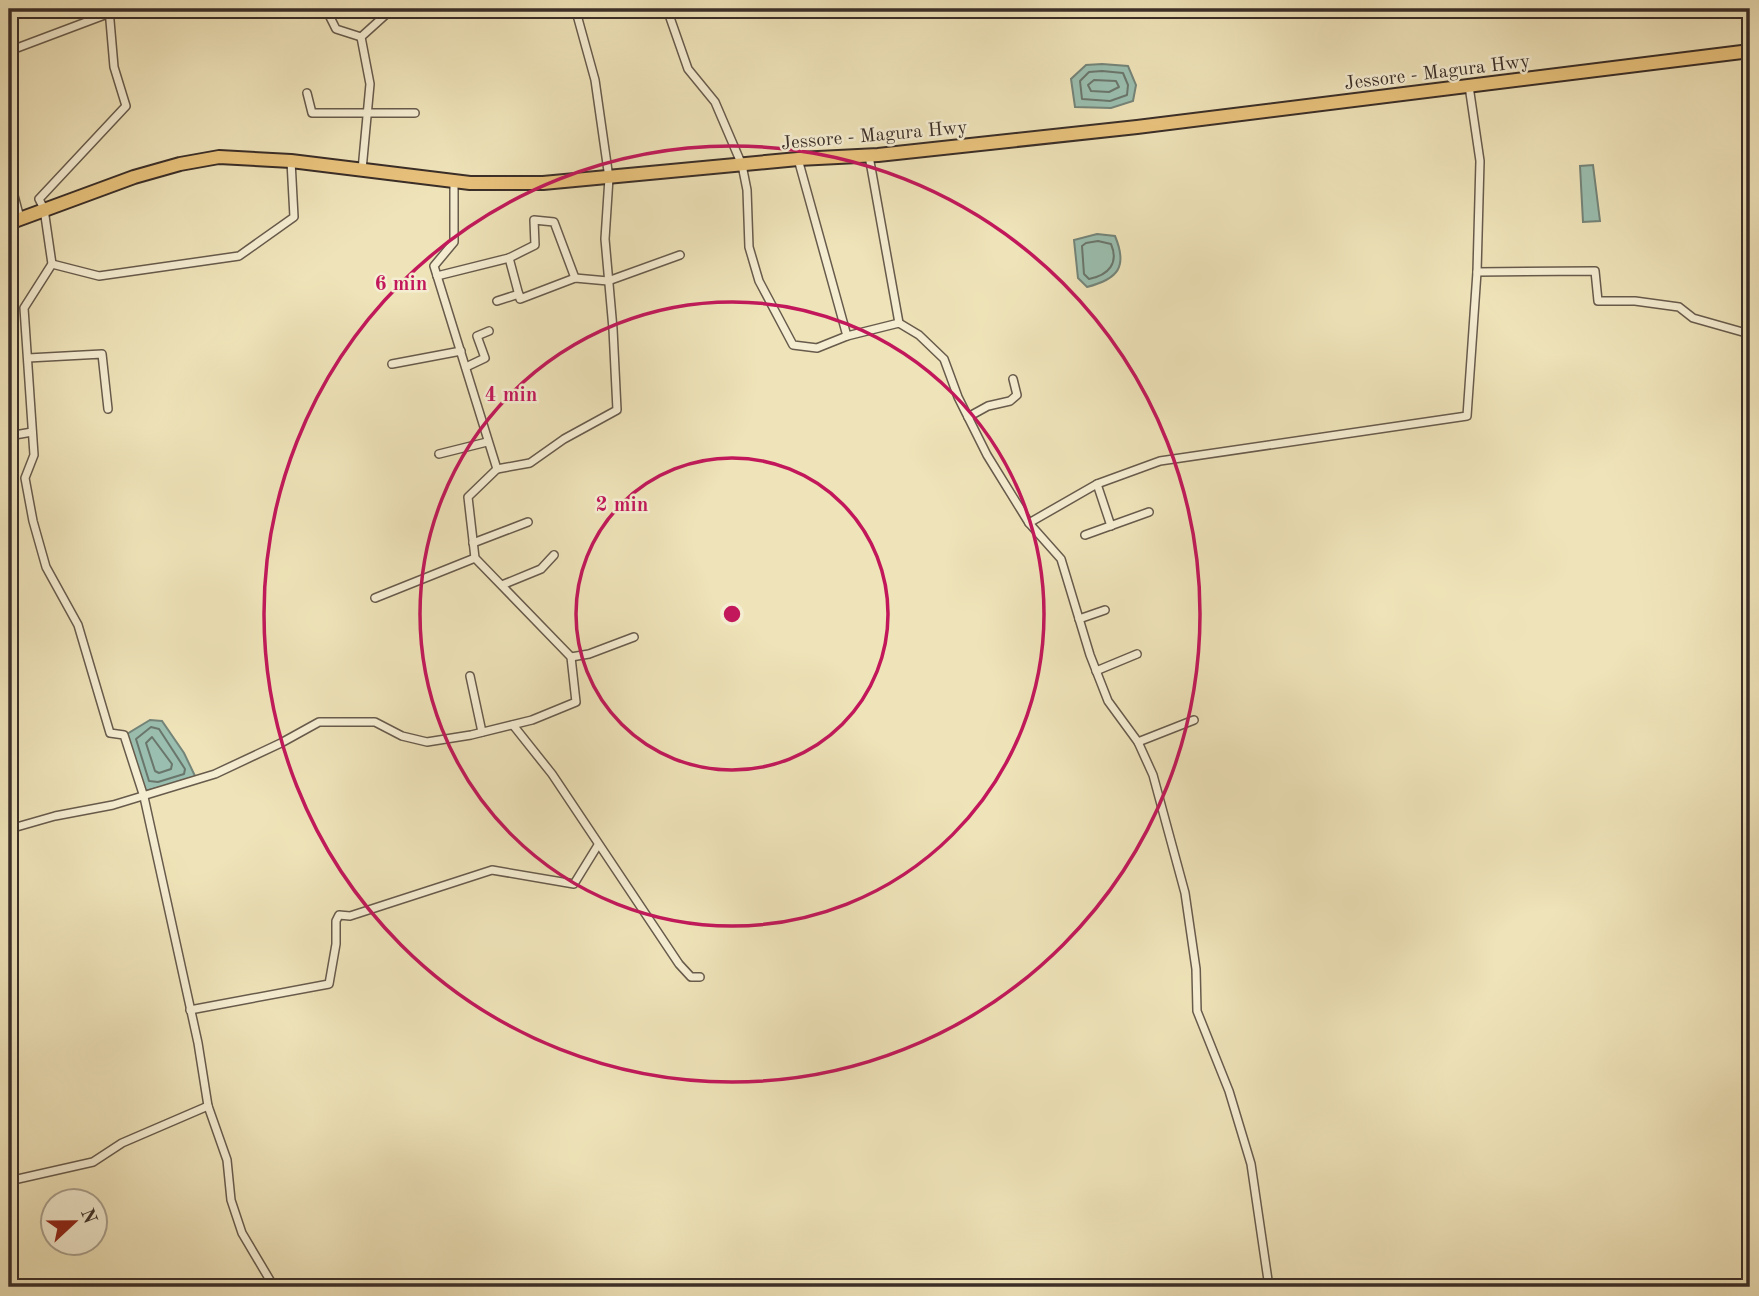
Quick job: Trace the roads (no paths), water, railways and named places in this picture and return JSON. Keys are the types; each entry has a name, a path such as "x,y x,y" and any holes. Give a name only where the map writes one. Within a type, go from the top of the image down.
{"highway":[{"name":"Jessore - Magura Hwy","path":"14,220 104,187 180,164 219,157 291,161 454,181 520,185 798,159 869,156 1137,127 1750,51"}],"street":[{"path":"326,9 336,29 361,37"},
{"path":"361,37 392,9"},
{"path":"9,835 13,828 144,797 215,774 318,722 375,722 402,736 426,742 532,720 576,702 571,657 475,558 468,497 497,469 530,463 564,439 617,411 605,239 609,178 595,80 578,15 581,9"},
{"path":"667,9 688,69 715,102 742,165 747,190 748,247 759,281 793,345 817,348 847,336 899,323 919,335 944,359 987,455 1029,523 1061,559 1108,701 1138,742 1153,775 1185,893 1196,969 1197,1011 1229,1091 1251,1164 1269,1287"},
{"path":"9,51 110,11 114,67 126,106 39,200 44,209 52,264 24,308 34,455 25,478 33,521 46,566 78,625 102,713 110,733 124,735 144,797 208,1106 227,1160 231,1200 242,1233 274,1287"},
{"path":"361,37 370,83 362,171"},
{"path":"1029,523 1097,484 1160,461 1467,416 1477,272 1480,161 1469,86"},
{"path":"307,93 312,113 415,113"},
{"path":"869,156 899,323"},
{"path":"798,159 847,336"},
{"path":"52,264 100,276 239,256 294,217 291,161"},
{"path":"9,177 14,220"},
{"path":"454,181 454,242 434,266 497,469"},
{"path":"438,276 509,258 535,245 534,220 554,222 575,278"},
{"path":"509,258 520,299 575,278 608,281 680,255"},
{"path":"1477,272 1595,271 1598,301 1635,301 1679,307 1693,318 1746,333 1750,338"},
{"path":"497,301 519,294"},
{"path":"466,367 485,358 477,336 489,331"},
{"path":"392,364 461,351"},
{"path":"28,358 102,354 108,409"},
{"path":"968,417 988,406 1010,401 1017,395 1013,379"},
{"path":"9,436 32,432"},
{"path":"439,454 488,442"},
{"path":"1097,484 1111,526"},
{"path":"1085,535 1149,512"},
{"path":"473,543 528,522"},
{"path":"502,585 541,569 554,555"},
{"path":"375,598 475,558"},
{"path":"1079,619 1105,610"},
{"path":"571,657 589,654 634,637"},
{"path":"1096,671 1137,654"},
{"path":"470,676 482,732"},
{"path":"1138,742 1194,720"},
{"path":"513,725 552,774 679,964 691,977 700,977"},
{"path":"190,1010 329,984 336,944 336,921 340,915 350,916 492,870 574,884 598,845"},
{"path":"9,1181 93,1162 122,1143 208,1106"}],"water":[{"path":"1086,65 1128,66 1136,85 1133,101 1111,108 1075,107 1071,79"},
{"path":"1593,165 1600,221 1583,222 1580,166"},
{"path":"1097,234 1115,236 1120,264 1113,276 1087,287 1078,278 1074,240"},
{"path":"150,720 162,721 184,753 196,778 145,791 127,734"}]}
